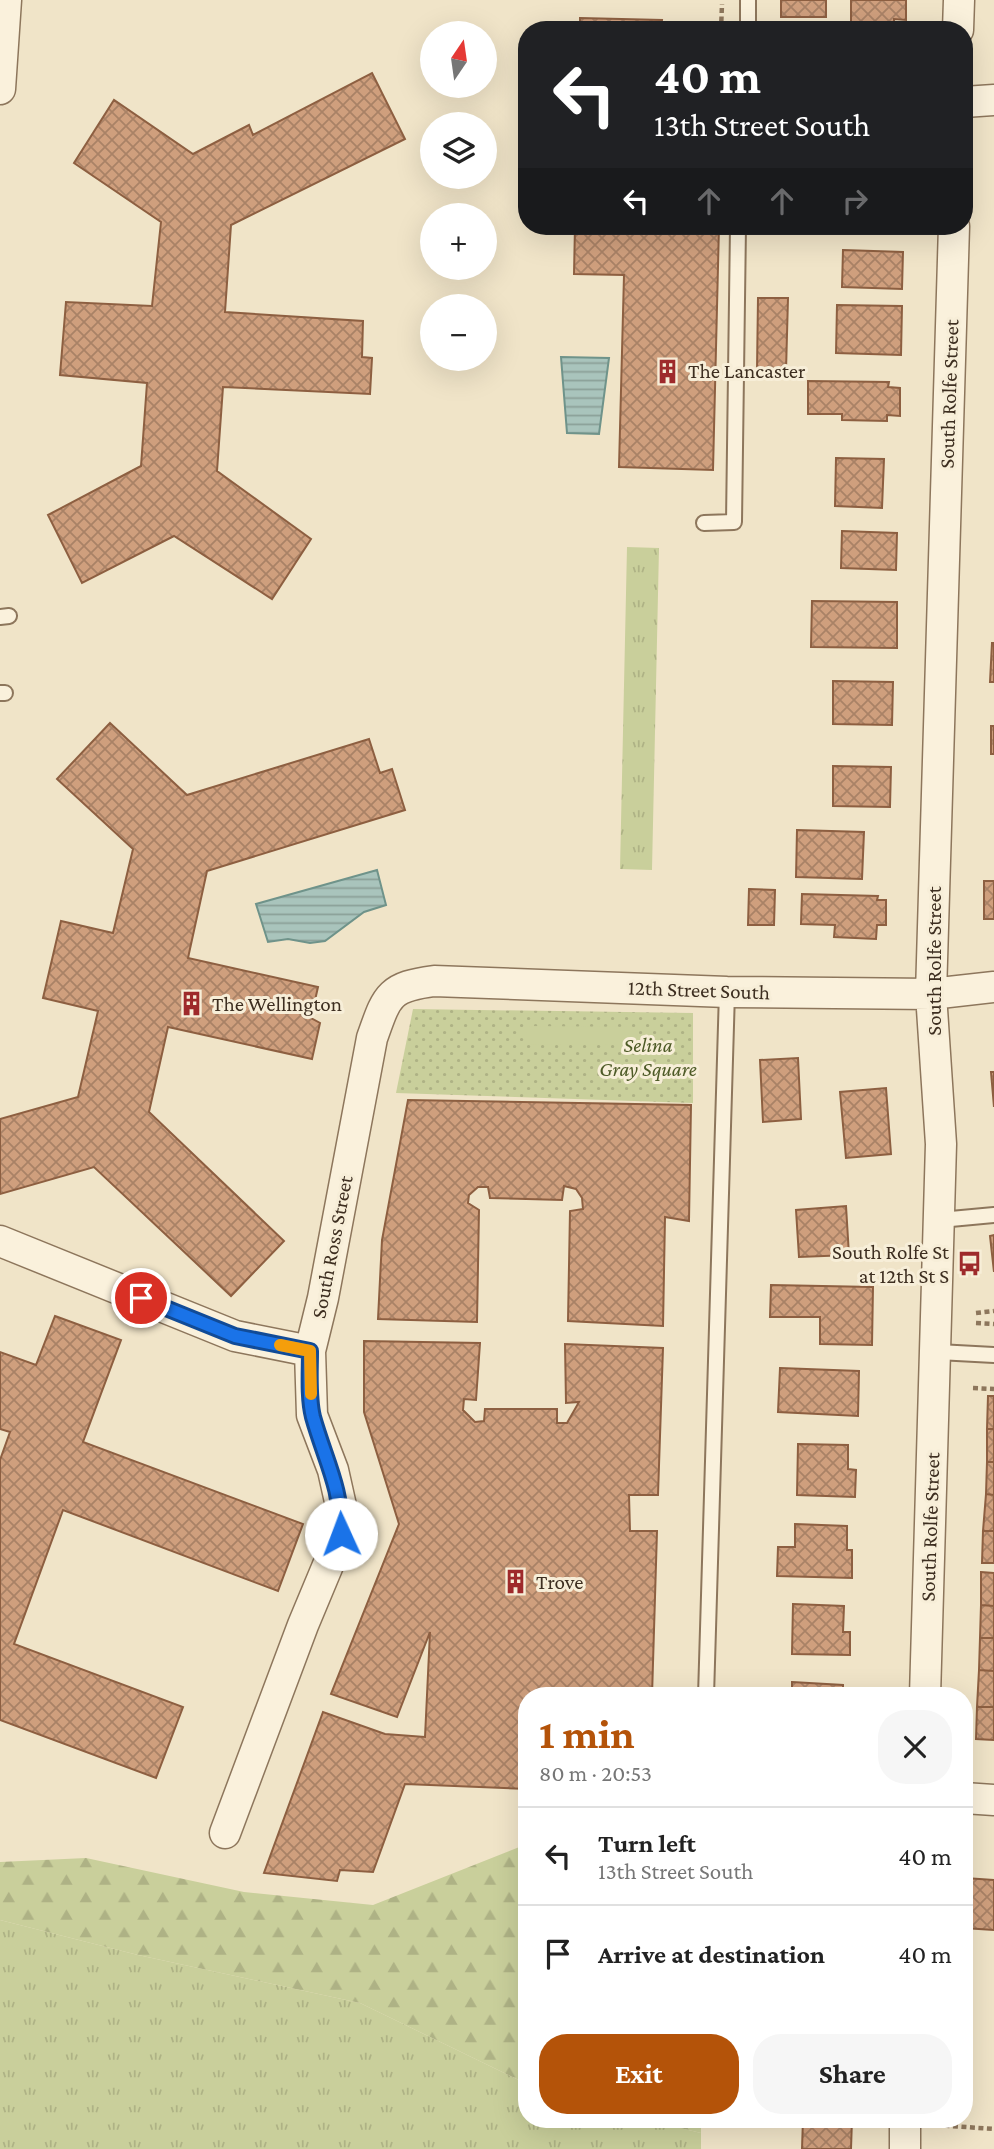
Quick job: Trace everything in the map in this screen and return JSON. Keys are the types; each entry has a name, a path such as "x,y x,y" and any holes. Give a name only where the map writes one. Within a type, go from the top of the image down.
{"street":[{"path":"0,89 6,0"},
{"path":"958,21 959,0"},
{"path":"973,101 994,100"},
{"name":"South Rolfe Street","path":"925,1687 938,1352 941,1144 931,994 954,235"},
{"name":"12th Street South","path":"405,985 434,981 727,992 931,994 994,987"},
{"name":"South Ross Street","path":"225,1833 303,1625 341,1534 338,1494 312,1415 310,1351 323,1298 372,1038 384,1002 405,985"},
{"path":"0,1241 235,1336 310,1351"},
{"path":"973,1799 994,1800"},
{"path":"905,2149 916,2128"}],"lane":[{"path":"747,0 748,21"},
{"path":"704,523 734,522 738,235"},
{"path":"706,1687 727,992"},
{"path":"940,1220 994,1215"},
{"path":"938,1352 994,1355"}],"path":[{"path":"721,21 722,0"},
{"path":"976,1313 994,1311"},
{"path":"976,1323 994,1324"},
{"path":"973,1388 994,1389"},
{"path":"973,2127 994,2129"}],"green space":[{"path":"627,547 659,548 652,870 620,869"},
{"name":"Selina Gray Square","path":"413,1009 693,1013 693,1103 396,1093"},
{"path":"527,1026 638,1027 637,1045 527,1044"},
{"path":"518,1848 518,2080 360,2003 138,1955 0,1920 0,1862 86,1858 244,1892 373,1905"},
{"path":"0,1920 138,1955 360,2003 518,2080 518,2128 680,2128 701,2133 701,2149 0,2149"},
{"path":"680,2128 701,2128 701,2133"}],"water":[{"path":"561,357 609,358 599,434 567,433"},
{"path":"377,870 386,905 364,912 325,941 310,943 288,939 268,942 256,904"}],"building":[{"path":"781,0 826,0 826,17 781,17"},
{"path":"851,0 906,0 906,20 851,21"},
{"path":"580,18 662,20 662,21 580,21"},
{"path":"372,73 405,139 231,225 225,312 363,321 362,357 372,358 370,394 223,387 217,471 311,539 272,599 174,536 82,583 48,515 141,466 147,383 60,375 66,302 152,306 161,222 74,163 114,100 193,154 249,125 253,135"},
{"name":"The Lancaster","path":"575,235 719,235 713,470 619,467 624,275 574,274"},
{"path":"843,250 903,252 902,289 842,287"},
{"path":"758,298 788,298 786,371 757,370"},
{"path":"837,305 902,306 901,355 836,353"},
{"path":"808,381 889,382 888,387 900,388 900,416 887,415 887,421 842,420 842,414 808,414"},
{"path":"836,458 884,459 882,508 835,506"},
{"path":"842,531 897,533 896,570 841,568"},
{"path":"812,601 897,602 897,648 811,647"},
{"path":"992,643 994,682 990,682"},
{"path":"833,681 893,682 892,725 833,724"},
{"name":"The Wellington","path":"110,723 187,795 369,739 380,773 392,769 405,810 207,871 188,958 318,987 311,1018 320,1023 312,1059 168,1027 149,1112 284,1241 231,1296 94,1167 0,1194 0,1119 78,1097 98,1011 43,998 61,921 113,933 133,849 57,779"},
{"path":"991,726 994,726 994,754 991,754"},
{"path":"833,766 891,767 890,807 833,806"},
{"path":"797,830 864,832 862,879 796,877"},
{"path":"984,881 994,881 994,919 984,919"},
{"path":"749,889 775,890 774,925 748,925"},
{"path":"802,894 878,896 877,900 886,900 886,925 877,925 876,939 834,937 835,925 801,924"},
{"path":"798,1058 801,1119 763,1122 760,1060"},
{"path":"991,1072 994,1072 994,1107"},
{"path":"886,1088 891,1154 846,1158 840,1092"},
{"path":"408,1100 691,1105 689,1221 665,1217 663,1326 568,1321 570,1211 583,1209 582,1198 576,1189 564,1186 562,1200 490,1198 488,1187 478,1187 469,1195 468,1203 479,1210 477,1322 378,1319 382,1240"},
{"path":"846,1206 849,1255 799,1257 796,1210"},
{"path":"994,1235 994,1272 990,1236"},
{"path":"771,1285 873,1287 872,1345 820,1344 820,1317 770,1317"},
{"path":"55,1316 121,1340 83,1442 303,1524 278,1591 63,1510 14,1644 183,1707 156,1778 0,1720 0,1460 10,1432 0,1429 0,1352 36,1365"},
{"name":"Trove","path":"364,1341 480,1343 476,1400 464,1399 463,1410 475,1422 484,1421 485,1409 557,1409 557,1423 567,1423 579,1402 566,1403 565,1344 663,1348 658,1495 629,1495 630,1531 657,1531 652,1687 518,1687 518,1789 405,1784 373,1872 340,1870 337,1881 264,1873 323,1712 385,1734 425,1737 430,1632 397,1717 331,1694 399,1524 364,1412"},
{"path":"780,1368 859,1371 858,1416 778,1412"},
{"path":"988,1396 994,1396 994,1429 987,1429"},
{"path":"987,1429 994,1429 994,1462 987,1462"},
{"path":"798,1444 848,1445 848,1469 856,1470 855,1497 797,1495"},
{"path":"987,1462 994,1462 994,1495 986,1494"},
{"path":"986,1494 994,1495 994,1531 983,1531"},
{"path":"795,1524 847,1526 847,1550 852,1550 852,1578 777,1576 778,1547 795,1547"},
{"path":"983,1531 994,1531 994,1563 982,1563"},
{"path":"981,1572 994,1573 994,1606 981,1605"},
{"path":"793,1604 844,1606 843,1632 850,1632 850,1655 792,1654"},
{"path":"981,1605 994,1606 994,1638 980,1638"},
{"path":"980,1638 994,1638 994,1671 979,1670"},
{"path":"979,1670 994,1671 994,1707 977,1707"},
{"path":"792,1682 843,1685 843,1687 792,1687"},
{"path":"977,1707 994,1707 994,1740 976,1739"},
{"path":"973,1879 994,1880 994,1930 973,1929"},
{"path":"803,2128 852,2128 851,2149 802,2149"}],"slow traffic":[{"path":"280,1345 310,1351 311,1394"}],"place":[{"name":"The Lancaster","path":"668,371"},
{"name":"The Wellington","path":"192,1004"},
{"name":"South Rolfe St at 12th St S","path":"969,1264"},
{"name":"Trove","path":"516,1582"}],"route":[{"path":"141,1298 235,1336 310,1351 312,1415 333,1470 341,1506 341,1534"}]}
